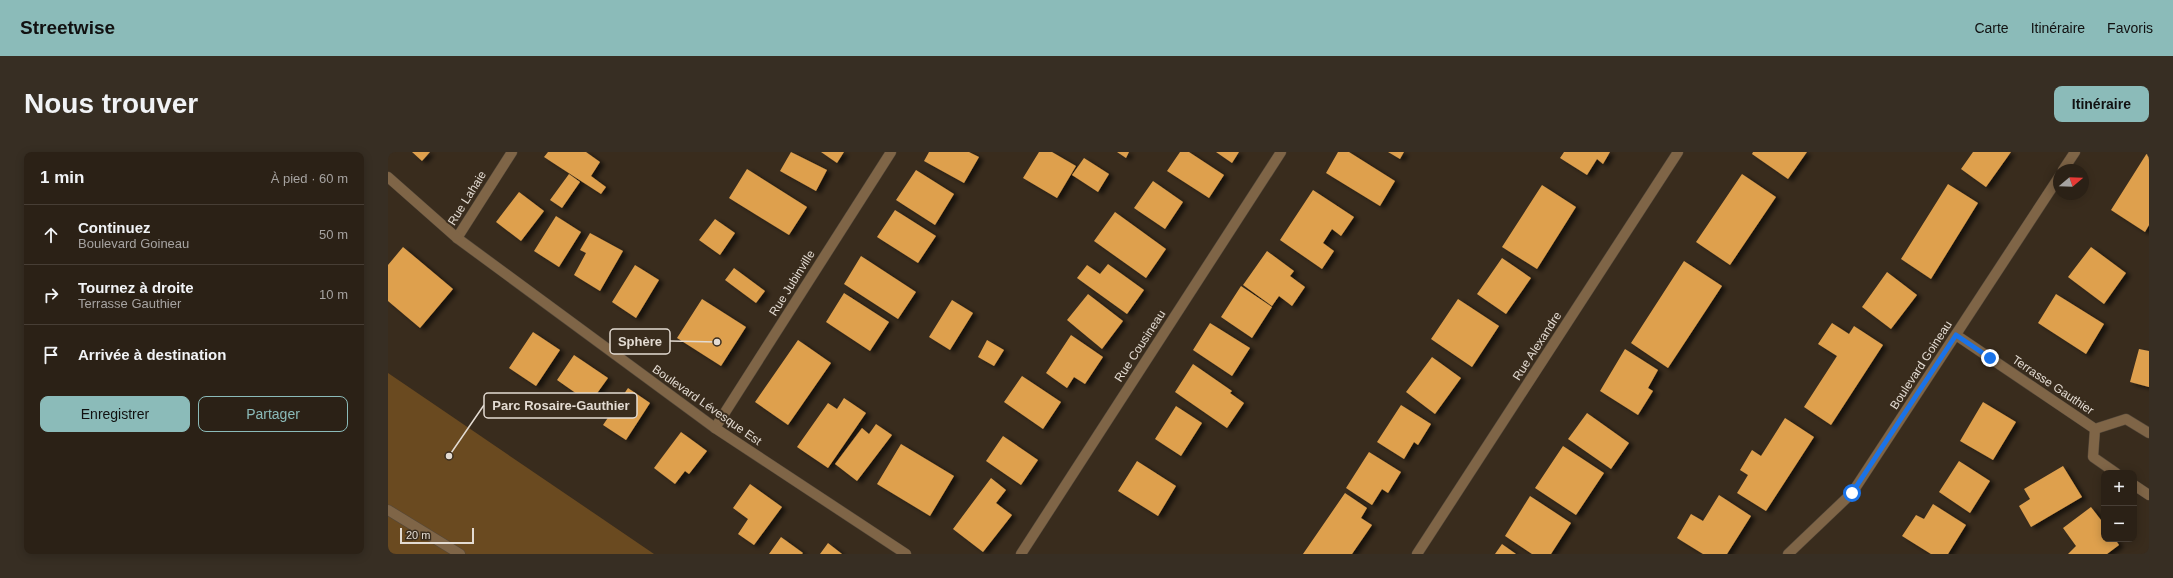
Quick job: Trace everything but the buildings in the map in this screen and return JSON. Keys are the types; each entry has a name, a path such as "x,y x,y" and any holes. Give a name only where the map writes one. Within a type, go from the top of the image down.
{"street":[{"name":"Rue Lahaie","path":"457,238 512,152"},
{"name":"Rue Jubinville","path":"715,428 891,152"},
{"name":"Rue Cousineau","path":"1021,554 1281,152"},
{"name":"Rue Alexandre","path":"1417,554 1678,152"},
{"path":"2067,164 2075,152"},
{"name":"Boulevard Lévesque Est","path":"388,177 457,238 715,428 906,554"},
{"name":"Boulevard Goineau","path":"1788,554 1852,493 2053,186"},
{"name":"Terrasse Gauthier","path":"1956,335 2095,429"},
{"name":"Terrasse Gauthier","path":"2095,429 2126,419 2149,433"},
{"name":"Terrasse Gauthier","path":"2095,429 2093,457 2112,470"},
{"path":"2137,487 2149,496"},
{"path":"388,510 460,554"}],"shaded area":[{"path":"388,373 632,539 654,554 388,554"}],"place":[{"name":"Sphère","path":"717,342"},
{"name":"Parc Rosaire-Gauthier","path":"449,456"}],"route":[{"path":"1852,493 1956,335 1990,358"}]}
